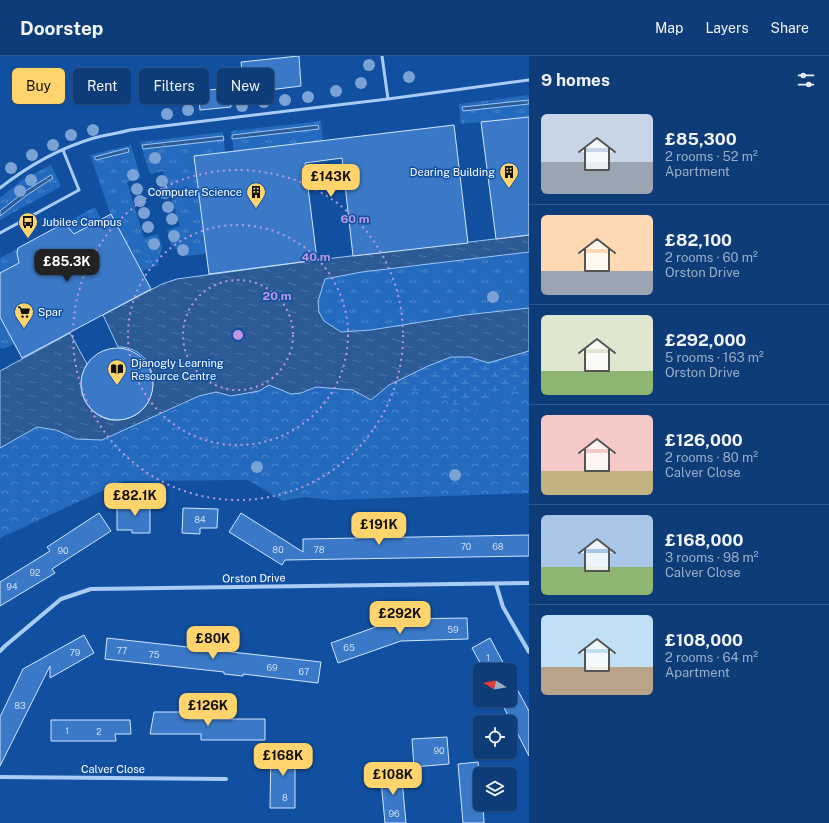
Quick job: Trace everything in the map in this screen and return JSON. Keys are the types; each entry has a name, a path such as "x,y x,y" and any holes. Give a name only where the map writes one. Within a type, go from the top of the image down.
{"street":[{"name":"Orston Drive","path":"0,652 5,646 61,599 91,589 529,583"},
{"path":"496,584 503,607 529,652"},
{"name":"Calver Close","path":"0,777 226,779"}],"lane":[{"path":"382,56 388,99"},
{"path":"0,188 20,172 63,150 93,138 130,130 388,99 529,80"},
{"path":"0,233 79,190 63,150"}],"green space":[{"path":"529,95 529,117 461,124 459,104"},
{"path":"321,121 323,141 234,152 231,131"},
{"path":"223,132 225,153 194,157 206,254 187,256 171,245 167,230 180,226 163,171 150,174 140,142"},
{"path":"131,145 141,178 127,182 144,238 158,234 162,247 157,266 141,271 111,215 90,155"},
{"path":"50,165 60,184 60,187 0,220 0,198 21,181"},
{"path":"95,207 101,219 80,231 85,240 71,240 68,228 61,225"},
{"path":"19,248 17,255 26,264 0,273 0,258"},
{"path":"529,252 529,308 465,315 371,330 341,332 324,321 319,312 318,301 325,279 362,272"},
{"path":"0,317 14,344 3,349 0,348"},
{"path":"529,351 529,392 519,388 492,399 475,416 440,397 389,385 428,366 451,357 470,357 488,363"},
{"path":"269,385 291,394 301,393 316,386 353,390 371,400 389,385 440,397 475,416 492,399 519,388 529,392 529,493 333,500 304,497 283,501 248,480 124,481 0,538 0,448 37,427 56,430 76,439 146,419 173,409 199,396 216,392 231,396 259,391"}],"water":[{"path":"529,100 529,104 463,111 462,107"},
{"path":"318,125 319,129 232,139 232,135"},
{"path":"223,136 224,140 143,149 142,145"},
{"path":"128,148 129,152 96,160 94,157"},
{"path":"51,175 53,178 27,195 0,216 0,211 24,192"},
{"path":"529,235 529,252 362,272 325,279 318,301 319,312 324,321 341,332 371,330 465,315 529,308 529,351 488,363 470,357 451,357 428,366 389,385 371,400 353,390 316,387 301,393 291,394 269,385 259,391 231,396 216,392 199,396 102,440 76,439 56,430 37,427 0,448 0,371 70,333 87,364 83,374 81,389 84,399 92,410 101,417 112,420 130,418 142,410 150,398 153,384 151,370 144,358 133,350 118,347 103,315 162,284 177,279 317,260"}],"building":[{"path":"299,56 301,86 274,89 274,68 242,68 241,62"},
{"path":"217,89 217,104 231,104 231,107 200,110 199,104 209,104 209,90"},
{"name":"Dearing Building","path":"529,117 529,235 496,239 481,122"},
{"path":"454,125 468,243 353,256 342,158 305,163 317,260 209,274 194,156"},
{"path":"111,214 151,289 22,358 0,317 0,273 19,263 17,253 18,248 64,223 74,234"},
{"name":"Djanogly Learning Resource Centre","path":"110,348 124,348 131,350 143,358 151,370 153,384 151,398 143,410 131,418 124,420 110,420 103,418 91,410 83,398 81,391 81,377 83,370 91,358 103,350"},
{"path":"135,499 150,499 150,533 132,533 132,530 117,530 117,504 135,504"},
{"path":"183,508 218,509 217,528 200,528 200,534 182,533"},
{"path":"99,513 111,531 52,569 55,573 0,606 0,582 50,551 47,547"},
{"path":"241,513 303,552 303,539 529,535 529,556 285,560 282,565 229,532"},
{"path":"467,618 468,639 401,641 338,663 331,643 398,619"},
{"path":"84,635 94,653 50,678 50,666 0,766 0,717 23,669"},
{"path":"107,638 321,662 318,683 243,674 243,676 224,674 224,672 105,659"},
{"path":"490,638 503,663 480,663 472,648"},
{"path":"517,689 529,711 529,756 517,733 517,715 508,715 504,707 517,707"},
{"path":"154,712 189,712 189,719 265,719 265,740 201,740 201,734 150,734"},
{"path":"51,720 130,720 131,734 115,734 116,741 51,741"},
{"path":"447,737 449,764 414,767 412,739"},
{"path":"271,746 295,746 295,808 270,808"},
{"path":"478,762 479,767 473,767 473,811 483,811 484,823 463,823 458,764"},
{"path":"401,769 406,823 385,823 380,771"}],"place":[{"name":"Dearing Building","path":"509,189"},
{"name":"Computer Science","path":"256,209"},
{"name":"Jubilee Campus","path":"28,239"},
{"name":"Spar","path":"24,329"},
{"name":"Djanogly Learning Resource Centre","path":"117,386"}]}
